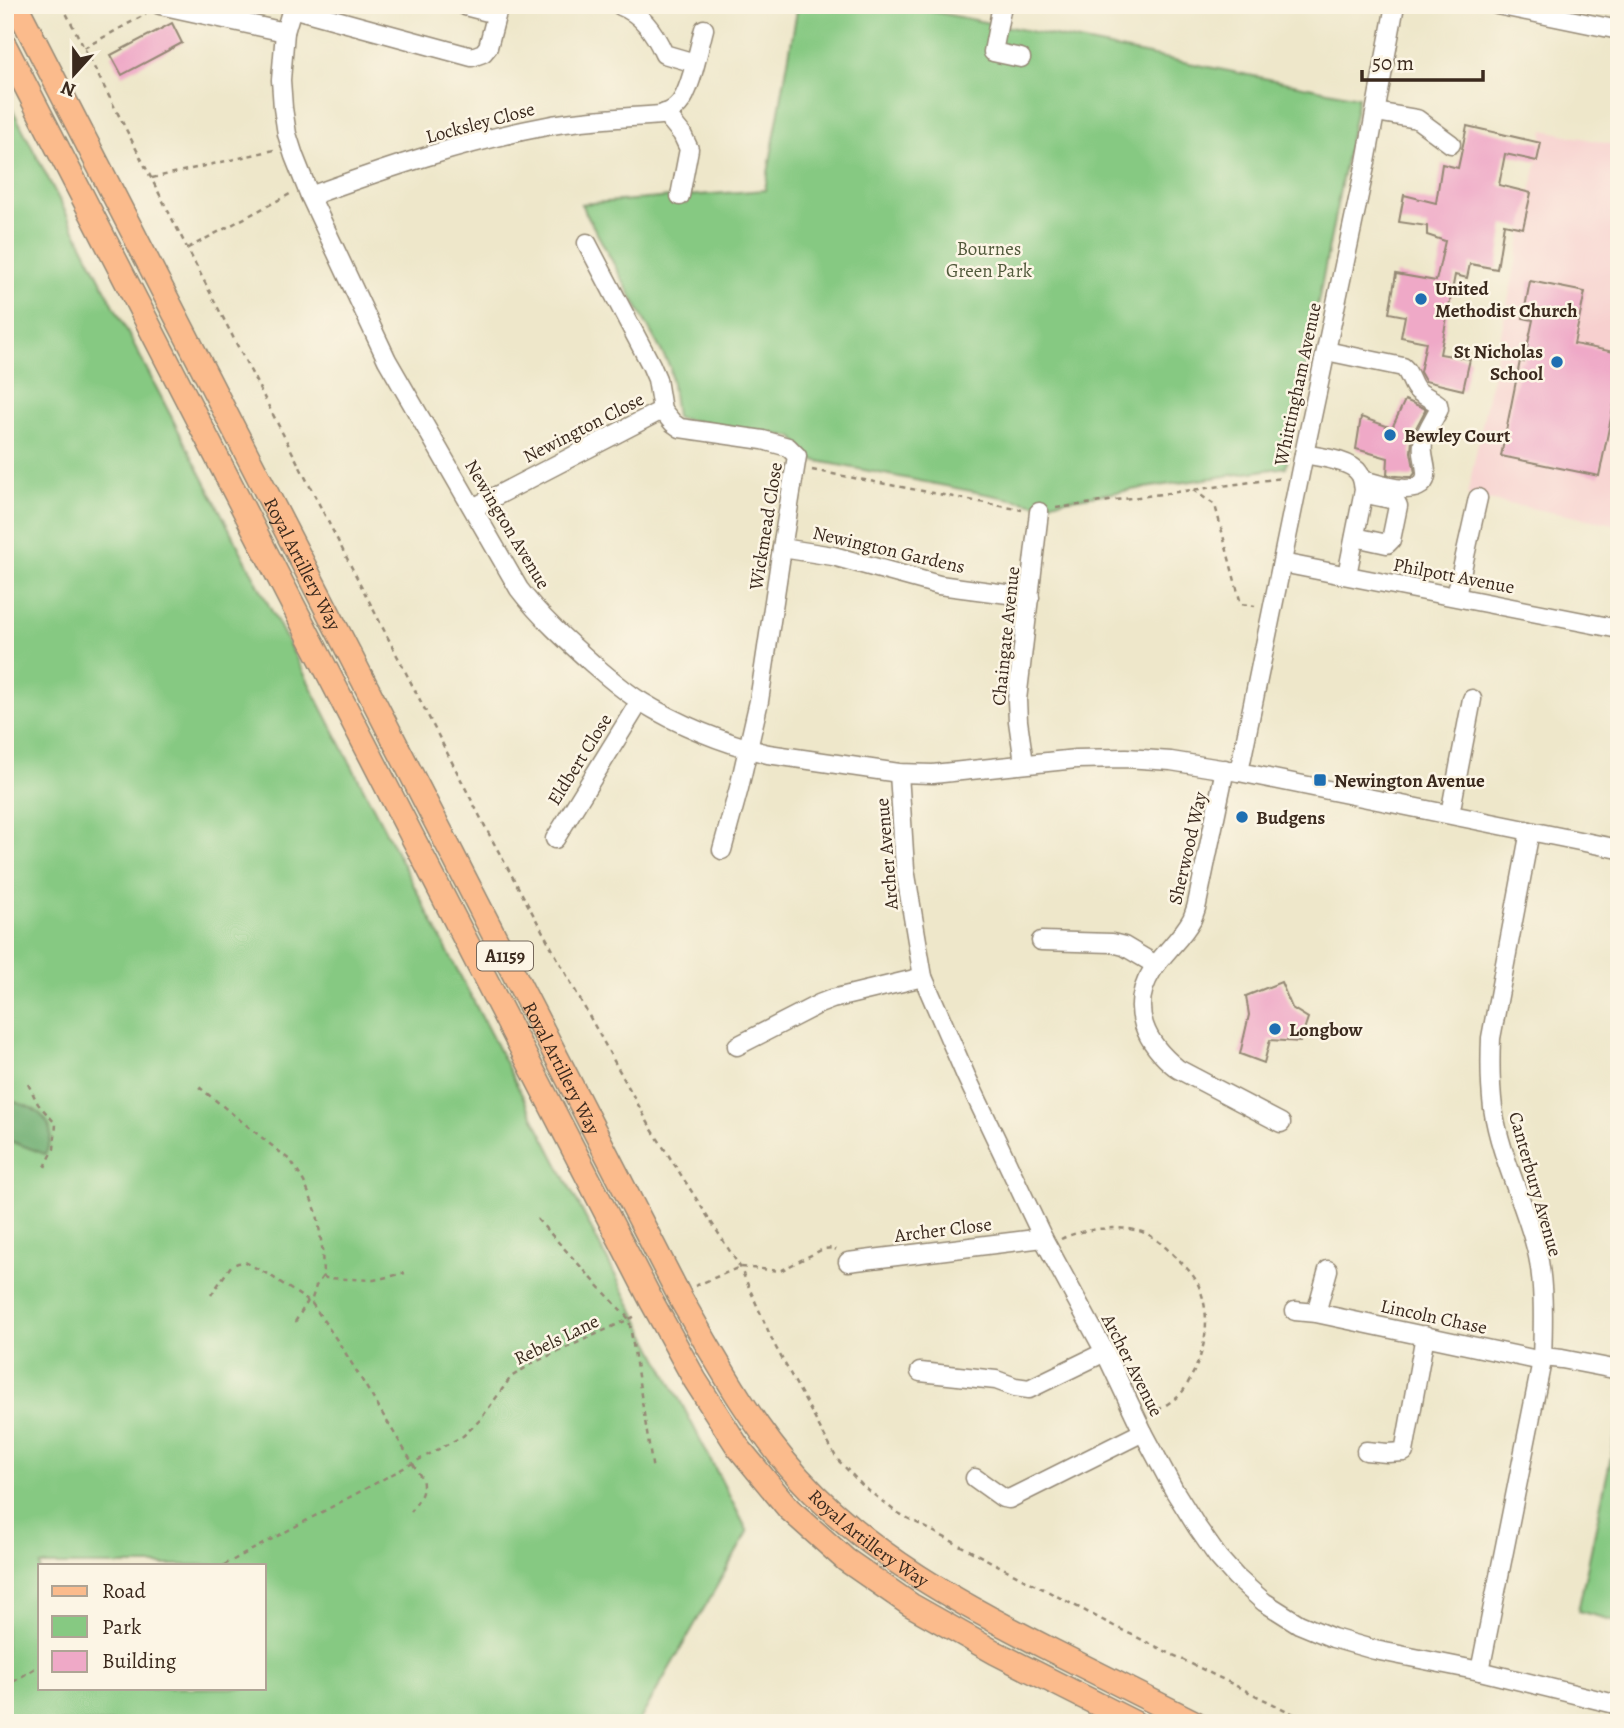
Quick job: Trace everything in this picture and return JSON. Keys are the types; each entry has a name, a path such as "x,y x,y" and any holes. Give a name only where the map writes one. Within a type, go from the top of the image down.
{"main road":[{"name":"Royal Artillery Way","path":"16,5 682,1301 744,1407 792,1469 823,1502 868,1541 908,1570 1014,1631 1196,1723"},
{"name":"Royal Artillery Way","path":"5,46 652,1302 695,1380 738,1447 789,1509 846,1560 911,1605 996,1653 1135,1723"}],"street":[{"path":"160,5 285,32"},
{"path":"1002,5 993,52 1021,58"},
{"name":"Whittingham Avenue","path":"1232,771 1272,610 1366,162 1395,5"},
{"path":"1497,5 1575,13 1619,30"},
{"path":"293,7 472,57 483,53 488,47 498,10 465,6"},
{"path":"621,6 632,10 646,24 657,38 664,54 695,63"},
{"name":"Newington Avenue","path":"293,7 285,32 281,80 287,134 308,191 387,360 519,589 574,648 640,701 706,734 768,754 899,773 933,774 1076,759 1171,761 1619,849"},
{"path":"680,197 689,149 682,134 665,113 678,106 683,99 704,29"},
{"path":"1376,112 1417,119 1451,144"},
{"name":"Locksley Close","path":"308,191 494,137 551,125 665,113"},
{"name":"Newington Close","path":"473,508 662,410 657,379 651,365 587,243"},
{"path":"1326,351 1403,367 1408,371 1415,388 1438,404 1439,409 1424,440 1422,454 1425,480 1419,486 1408,490 1363,487"},
{"name":"Wickmead Close","path":"662,410 680,428 763,440 788,447 797,456 760,701 722,850"},
{"path":"1304,454 1350,465 1358,471 1363,487 1347,575"},
{"path":"1355,537 1389,543 1398,506 1395,500 1363,487"},
{"path":"1456,596 1478,498"},
{"name":"Chaingate Avenue","path":"1024,763 1017,700 1040,512"},
{"name":"Newington Gardens","path":"782,548 833,556 939,585 1030,597"},
{"name":"Philpott Avenue","path":"1282,563 1619,629"},
{"path":"1450,814 1472,699"},
{"name":"Eldbert Close","path":"555,839 640,701"},
{"name":"Sherwood Way","path":"1232,771 1192,919 1146,982 1141,1011 1149,1038 1156,1049 1178,1069 1281,1123"},
{"name":"Archer Avenue","path":"899,773 905,869 923,977 966,1076 1045,1241 1174,1490 1218,1557 1264,1602 1299,1624 1333,1638 1375,1650 1619,1704"},
{"name":"Canterbury Avenue","path":"1479,1671 1542,1359 1543,1329 1537,1250 1504,1154 1493,1110 1490,1069 1491,1038 1530,831"},
{"path":"1041,941 1112,943 1124,946 1156,965"},
{"path":"737,1046 819,1004 923,977"},
{"name":"Archer Close","path":"848,1262 1045,1241"},
{"path":"1317,1313 1328,1270"},
{"name":"Lincoln Chase","path":"1295,1311 1317,1313 1542,1359 1562,1359 1619,1370"},
{"path":"1366,1451 1404,1452 1425,1335"},
{"path":"920,1372 996,1380 1029,1389 1105,1353"},
{"path":"975,1478 1003,1498 1009,1499 1140,1427"}],"path":[{"path":"62,5 490,835 651,1128 740,1267 774,1344 836,1459 863,1487 896,1512 1114,1626 1312,1723"},
{"path":"84,48 160,5"},
{"path":"152,178 291,146"},
{"path":"188,248 308,191"},
{"path":"796,467 1040,512 1060,507 1299,476"},
{"path":"1192,489 1215,505 1241,604 1272,610"},
{"path":"28,1084 38,1104 56,1124 54,1149 45,1167"},
{"path":"199,1087 291,1161 311,1197 317,1213 323,1276 295,1322"},
{"path":"537,1219 629,1319 653,1471"},
{"path":"1045,1241 1085,1230 1115,1227 1147,1234 1190,1271 1200,1287 1206,1310 1206,1335 1194,1372 1184,1390 1140,1427"},
{"path":"695,1286 740,1267 780,1271 823,1249 834,1248 848,1262"},
{"path":"211,1295 231,1266 245,1262 310,1301 343,1349 424,1483 420,1498 411,1512"},
{"path":"323,1276 374,1280 405,1273"},
{"name":"Rebels Lane","path":"226,1564 463,1436 480,1420 511,1377 533,1363 629,1319"},
{"path":"5,1687 38,1666"}],"shaded area":[{"name":"St Nicholas School","path":"1544,130 1619,146 1619,525 1467,496"}],"green space":[{"name":"Bournes Green Park","path":"798,5 900,5 1358,97 1286,467 1037,504 813,460 793,437 676,418 670,367 581,204 765,190"},
{"path":"5,95 748,1532 638,1723 5,1723"},
{"path":"5,1100 26,1106 43,1116 50,1132 50,1142 45,1154 5,1139"},
{"path":"1619,1419 1619,1622 1578,1611"}],"building":[{"path":"172,23 182,43 122,75 111,55"},
{"path":"1467,126 1541,143 1537,161 1505,154 1499,185 1531,193 1523,228 1504,224 1497,269 1470,264 1467,278 1455,275 1440,354 1470,359 1463,390 1425,381 1420,372 1426,342 1401,337 1405,316 1389,313 1396,274 1436,281 1445,241 1427,235 1427,226 1399,222 1404,195 1436,203 1442,164 1458,168"},
{"path":"1530,281 1585,292 1574,344 1619,353 1619,380 1599,476 1501,456 1520,361 1524,362 1533,320 1523,318"},
{"name":"Bewley Court","path":"1405,400 1426,409 1412,440 1415,473 1412,477 1387,475 1388,458 1356,449 1361,417 1392,428"},
{"name":"Longbow","path":"1281,982 1292,1008 1308,1018 1300,1042 1270,1040 1264,1063 1240,1054 1249,1015 1246,996"}],"place":[{"name":"United Methodist Church","path":"1421,299"},
{"name":"St Nicholas School","path":"1557,362"},
{"name":"Bewley Court","path":"1390,435"},
{"name":"Newington Avenue","path":"1320,780"},
{"name":"Budgens","path":"1242,817"},
{"name":"Longbow","path":"1275,1029"}]}
